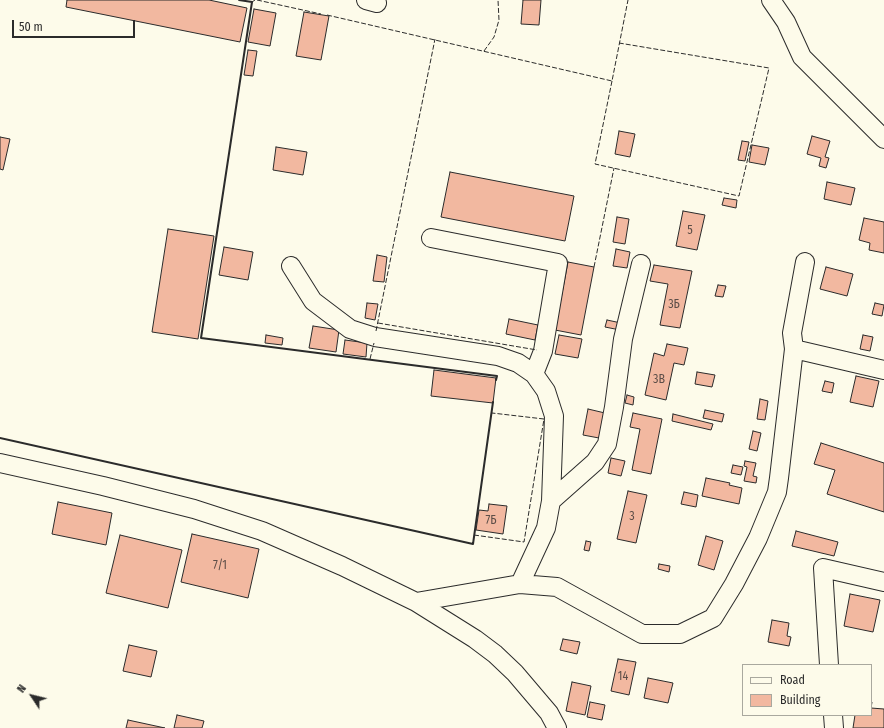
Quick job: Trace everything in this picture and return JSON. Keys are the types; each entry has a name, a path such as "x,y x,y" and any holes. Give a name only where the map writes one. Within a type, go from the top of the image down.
{"street":[{"path":"771,0 786,22 802,57 884,139"},
{"path":"431,238 558,263 543,352 534,374"},
{"path":"416,602 520,584 557,587 642,634 680,634 713,618 734,584 758,538 776,492 779,478 794,350 792,333 805,262"},
{"path":"551,501 595,462 607,444 614,407 623,339 641,264"},
{"path":"292,266 313,301 350,329 375,337 498,356 518,363 534,374 546,391 554,416 551,501 546,528 520,584"},
{"path":"794,350 884,370"},
{"path":"0,464 103,486 171,503 262,531 342,566 416,602 475,638 515,673 533,693 557,728"},
{"path":"829,664 822,568 884,582"},
{"path":"833,716 834,728"}],"building":[{"path":"67,0 209,0 247,8 240,42 66,7"},
{"path":"523,0 541,0 539,25 521,24"},
{"path":"254,9 276,13 270,46 248,42"},
{"path":"304,12 329,16 321,60 296,56"},
{"path":"248,50 257,51 253,76 244,75"},
{"path":"619,131 635,134 630,157 615,154"},
{"path":"812,136 830,141 825,157 829,158 826,168 819,166 821,158 807,154"},
{"path":"0,137 10,139 3,170 0,169"},
{"path":"742,141 749,142 745,161 738,160"},
{"path":"752,145 769,148 765,165 749,162"},
{"path":"276,147 307,152 303,175 273,170"},
{"path":"450,172 574,196 565,241 441,217"},
{"path":"827,182 855,188 851,205 824,199"},
{"path":"724,198 737,200 736,208 722,205"},
{"path":"683,211 705,215 697,250 676,246"},
{"path":"617,217 629,219 625,244 613,242"},
{"path":"864,218 884,222 884,253 869,250 870,243 859,240"},
{"path":"168,229 214,236 198,339 152,332"},
{"path":"224,247 253,252 248,280 219,275"},
{"path":"616,249 630,252 627,268 613,266"},
{"path":"377,255 387,257 384,282 373,281"},
{"path":"568,262 594,267 581,335 555,330"},
{"path":"654,265 692,271 680,328 660,325 668,284 650,281"},
{"path":"826,267 853,274 847,296 820,289"},
{"path":"718,285 726,286 723,297 715,296"},
{"path":"367,303 378,304 375,320 365,318"},
{"path":"875,303 884,305 882,316 872,314"},
{"path":"509,319 538,325 535,340 506,334"},
{"path":"607,320 621,323 620,330 605,327"},
{"path":"313,326 339,330 336,352 309,348"},
{"path":"266,335 283,338 282,345 265,343"},
{"path":"559,335 582,339 578,358 555,354"},
{"path":"863,335 873,337 870,351 860,349"},
{"path":"345,340 367,343 366,357 343,354"},
{"path":"667,344 688,348 684,365 674,363 666,400 645,395 654,353 664,356"},
{"path":"434,370 496,378 493,403 431,396"},
{"path":"697,372 715,375 712,387 695,384"},
{"path":"856,376 879,381 873,407 850,402"},
{"path":"825,381 834,383 832,393 822,391"},
{"path":"627,395 634,397 633,405 625,403"},
{"path":"760,399 768,401 765,420 757,419"},
{"path":"588,409 605,413 599,438 583,435"},
{"path":"705,410 724,414 722,422 703,418"},
{"path":"633,413 662,419 651,474 632,470 640,429 630,427"},
{"path":"673,414 713,424 711,430 672,421"},
{"path":"753,431 761,433 757,451 749,449"},
{"path":"821,443 884,463 884,512 827,494 835,470 814,464"},
{"path":"611,458 625,461 621,476 608,473"},
{"path":"745,461 756,463 753,476 757,477 756,483 744,481 747,467 744,466"},
{"path":"733,465 743,467 741,475 731,473"},
{"path":"706,478 730,483 729,485 742,488 739,504 702,496"},
{"path":"628,491 647,495 636,543 617,539"},
{"path":"684,492 698,495 696,507 681,504"},
{"path":"58,502 112,513 106,545 52,534"},
{"path":"489,504 507,506 503,534 476,530 479,510 488,511"},
{"path":"796,531 838,542 834,556 792,546"},
{"path":"192,534 259,549 248,598 181,582"},
{"path":"120,535 182,550 168,608 106,593"},
{"path":"706,536 723,541 714,570 698,565"},
{"path":"586,541 591,542 589,551 584,550"},
{"path":"659,564 670,566 669,572 658,569"},
{"path":"850,594 880,600 873,632 844,626"},
{"path":"772,620 789,623 787,636 791,637 789,646 768,642"},
{"path":"563,639 580,642 577,654 560,650"},
{"path":"129,645 157,651 151,677 123,671"},
{"path":"618,659 636,662 629,695 611,691"},
{"path":"648,678 673,683 668,703 644,698"},
{"path":"572,682 591,686 585,715 566,711"},
{"path":"590,702 605,705 602,720 587,717"},
{"path":"872,708 884,709 884,728 853,728 855,716 872,716"},
{"path":"177,715 204,721 202,728 174,728"},
{"path":"128,720 165,728 126,728"}],"fence":[{"path":"257,0 321,14"},
{"path":"484,51 494,37 499,20 498,0"},
{"path":"327,15 612,81 628,0"},
{"path":"376,331 435,39"},
{"path":"612,81 595,164 739,196 769,68 619,43"},
{"path":"594,267 614,168"},
{"path":"378,323 537,350"},
{"path":"370,359 374,343"},
{"path":"474,535 524,542 544,419 492,413"}],"wall":[{"path":"239,0 252,2 201,338 497,376 496,380"},
{"path":"0,438 473,544 493,402"}]}
